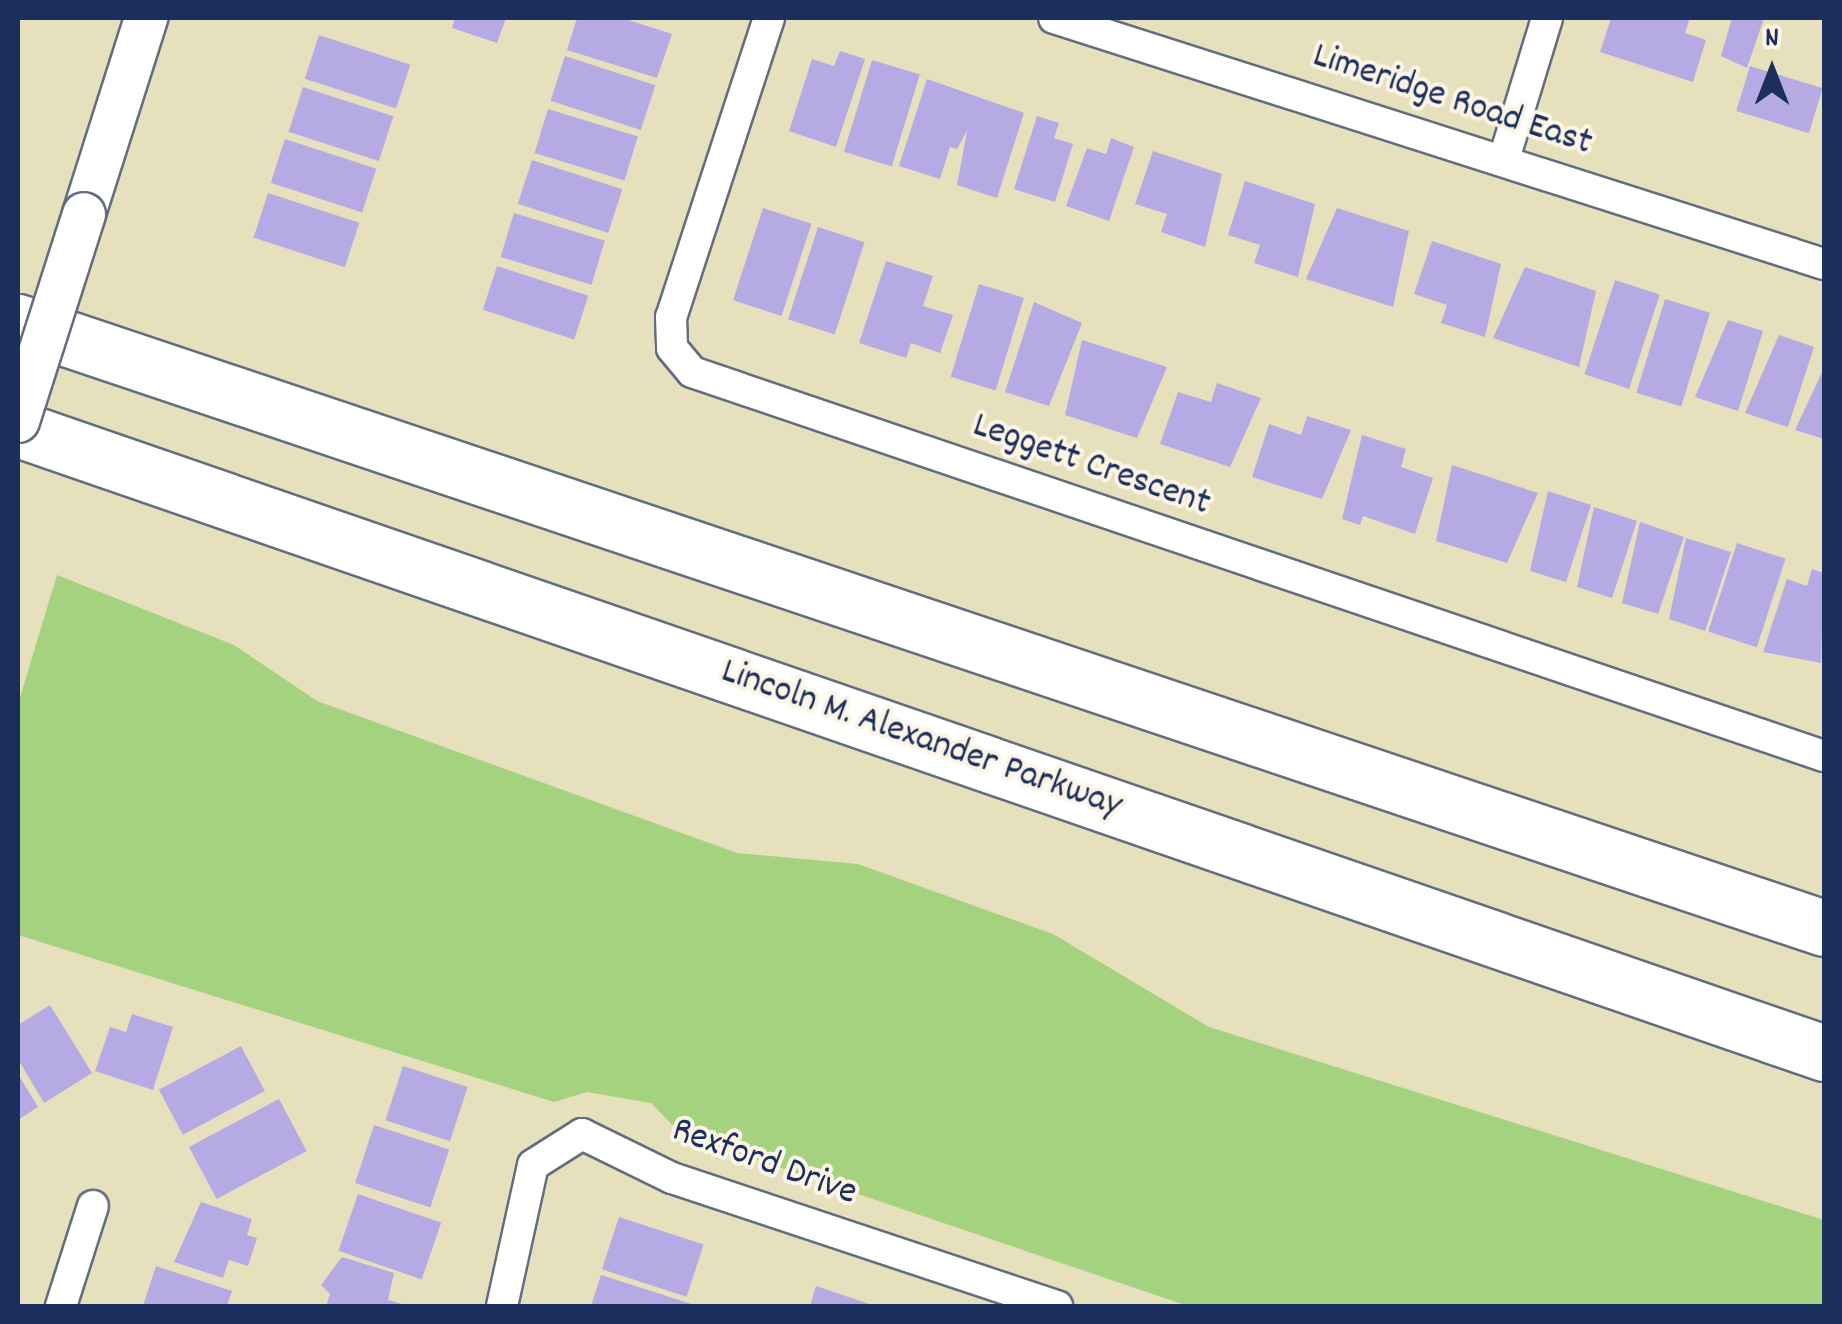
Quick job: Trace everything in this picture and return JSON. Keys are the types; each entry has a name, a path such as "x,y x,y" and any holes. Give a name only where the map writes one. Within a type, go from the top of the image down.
{"highway":[{"path":"18,322 1824,928"},
{"name":"Lincoln M. Alexander Parkway","path":"18,425 1824,1054"}],"main road":[{"path":"18,425 146,18"}],"street":[{"name":"Leggett Crescent","path":"769,18 671,317 672,348 692,372 1824,756"},
{"name":"Limeridge Road East","path":"1054,18 1824,264"},
{"path":"1504,159 1547,18"},
{"name":"Rexford Drive","path":"502,1306 533,1165 582,1134 672,1178 1005,1298 1058,1306"},
{"path":"61,1306 93,1206"}],"green space":[{"path":"57,575 234,645 317,701 737,853 858,864 1053,934 1209,1027 1824,1220 1824,1306 1188,1306 681,1134 651,1103 587,1092 554,1102 18,935 18,704"}],"building":[{"path":"455,18 506,18 497,43 452,28"},
{"path":"577,18 622,18 672,34 657,78 567,50"},
{"path":"1611,18 1690,18 1685,33 1706,40 1693,82 1600,52"},
{"path":"1732,18 1764,18 1747,68 1721,56"},
{"path":"319,35 410,65 396,108 305,79"},
{"path":"840,51 865,59 836,147 789,131 812,59 834,66"},
{"path":"565,56 655,85 641,130 550,101"},
{"path":"872,60 920,75 892,166 844,152"},
{"path":"1750,66 1823,88 1809,133 1736,111"},
{"path":"927,79 1024,113 997,198 957,185 967,131 957,149 950,147 940,179 899,166"},
{"path":"303,87 393,116 379,161 288,132"},
{"path":"548,109 638,136 624,180 535,153"},
{"path":"1037,116 1059,123 1054,138 1073,144 1055,202 1014,189"},
{"path":"1111,138 1134,147 1109,221 1066,206 1087,148 1106,154"},
{"path":"285,139 376,169 362,212 271,183"},
{"path":"1153,151 1222,174 1205,247 1161,232 1167,214 1135,204"},
{"path":"532,160 622,189 608,233 518,204"},
{"path":"1245,181 1315,204 1298,277 1254,263 1260,245 1228,235"},
{"path":"268,193 359,223 345,267 253,238"},
{"path":"763,208 812,224 782,316 733,300"},
{"path":"1337,208 1409,231 1393,307 1306,279"},
{"path":"514,213 605,241 591,285 501,257"},
{"path":"818,227 865,242 835,334 788,319"},
{"path":"1432,241 1501,264 1485,337 1441,323 1447,305 1414,294"},
{"path":"886,261 933,276 923,306 953,315 940,353 911,343 906,358 859,343"},
{"path":"497,266 588,296 574,339 483,310"},
{"path":"1525,267 1596,291 1579,367 1493,338"},
{"path":"1615,280 1660,295 1629,389 1584,374"},
{"path":"979,284 1024,298 996,391 951,377"},
{"path":"1665,299 1710,313 1681,406 1636,393"},
{"path":"1034,302 1082,323 1049,406 1005,392"},
{"path":"1728,320 1763,331 1738,411 1695,397"},
{"path":"1779,335 1814,347 1788,427 1745,413"},
{"path":"1082,340 1167,367 1137,438 1065,415"},
{"path":"1824,368 1824,439 1795,430"},
{"path":"1217,383 1261,398 1230,467 1160,444 1178,392 1211,402"},
{"path":"1307,416 1351,430 1322,499 1252,477 1269,424 1301,435"},
{"path":"1362,435 1406,449 1401,467 1433,478 1415,534 1363,516 1360,525 1342,519"},
{"path":"1452,465 1538,493 1507,563 1436,541"},
{"path":"1548,491 1591,505 1566,582 1530,571"},
{"path":"1594,507 1637,521 1612,598 1577,587"},
{"path":"1640,522 1684,537 1658,614 1622,603"},
{"path":"1686,538 1731,552 1705,631 1669,619"},
{"path":"1737,543 1786,559 1757,647 1708,631"},
{"path":"1812,569 1824,573 1821,663 1763,652 1787,579 1807,586"},
{"path":"50,1005 92,1073 44,1103 18,1059 18,1025"},
{"path":"132,1014 173,1027 153,1090 95,1071 110,1027 126,1032"},
{"path":"241,1046 265,1091 183,1135 159,1090"},
{"path":"403,1066 468,1087 450,1141 385,1120"},
{"path":"18,1074 38,1107 18,1120"},
{"path":"279,1099 307,1151 217,1199 189,1147"},
{"path":"374,1125 449,1149 430,1207 355,1183"},
{"path":"358,1194 441,1223 422,1279 338,1251"},
{"path":"201,1202 252,1219 247,1235 257,1238 248,1266 229,1260 223,1278 174,1262"},
{"path":"619,1217 704,1245 687,1297 602,1269"},
{"path":"342,1257 394,1273 388,1300 409,1306 326,1306 330,1294 321,1285"},
{"path":"156,1266 232,1291 227,1306 143,1306"},
{"path":"601,1275 698,1306 591,1306"},
{"path":"816,1286 875,1306 810,1306"}]}
